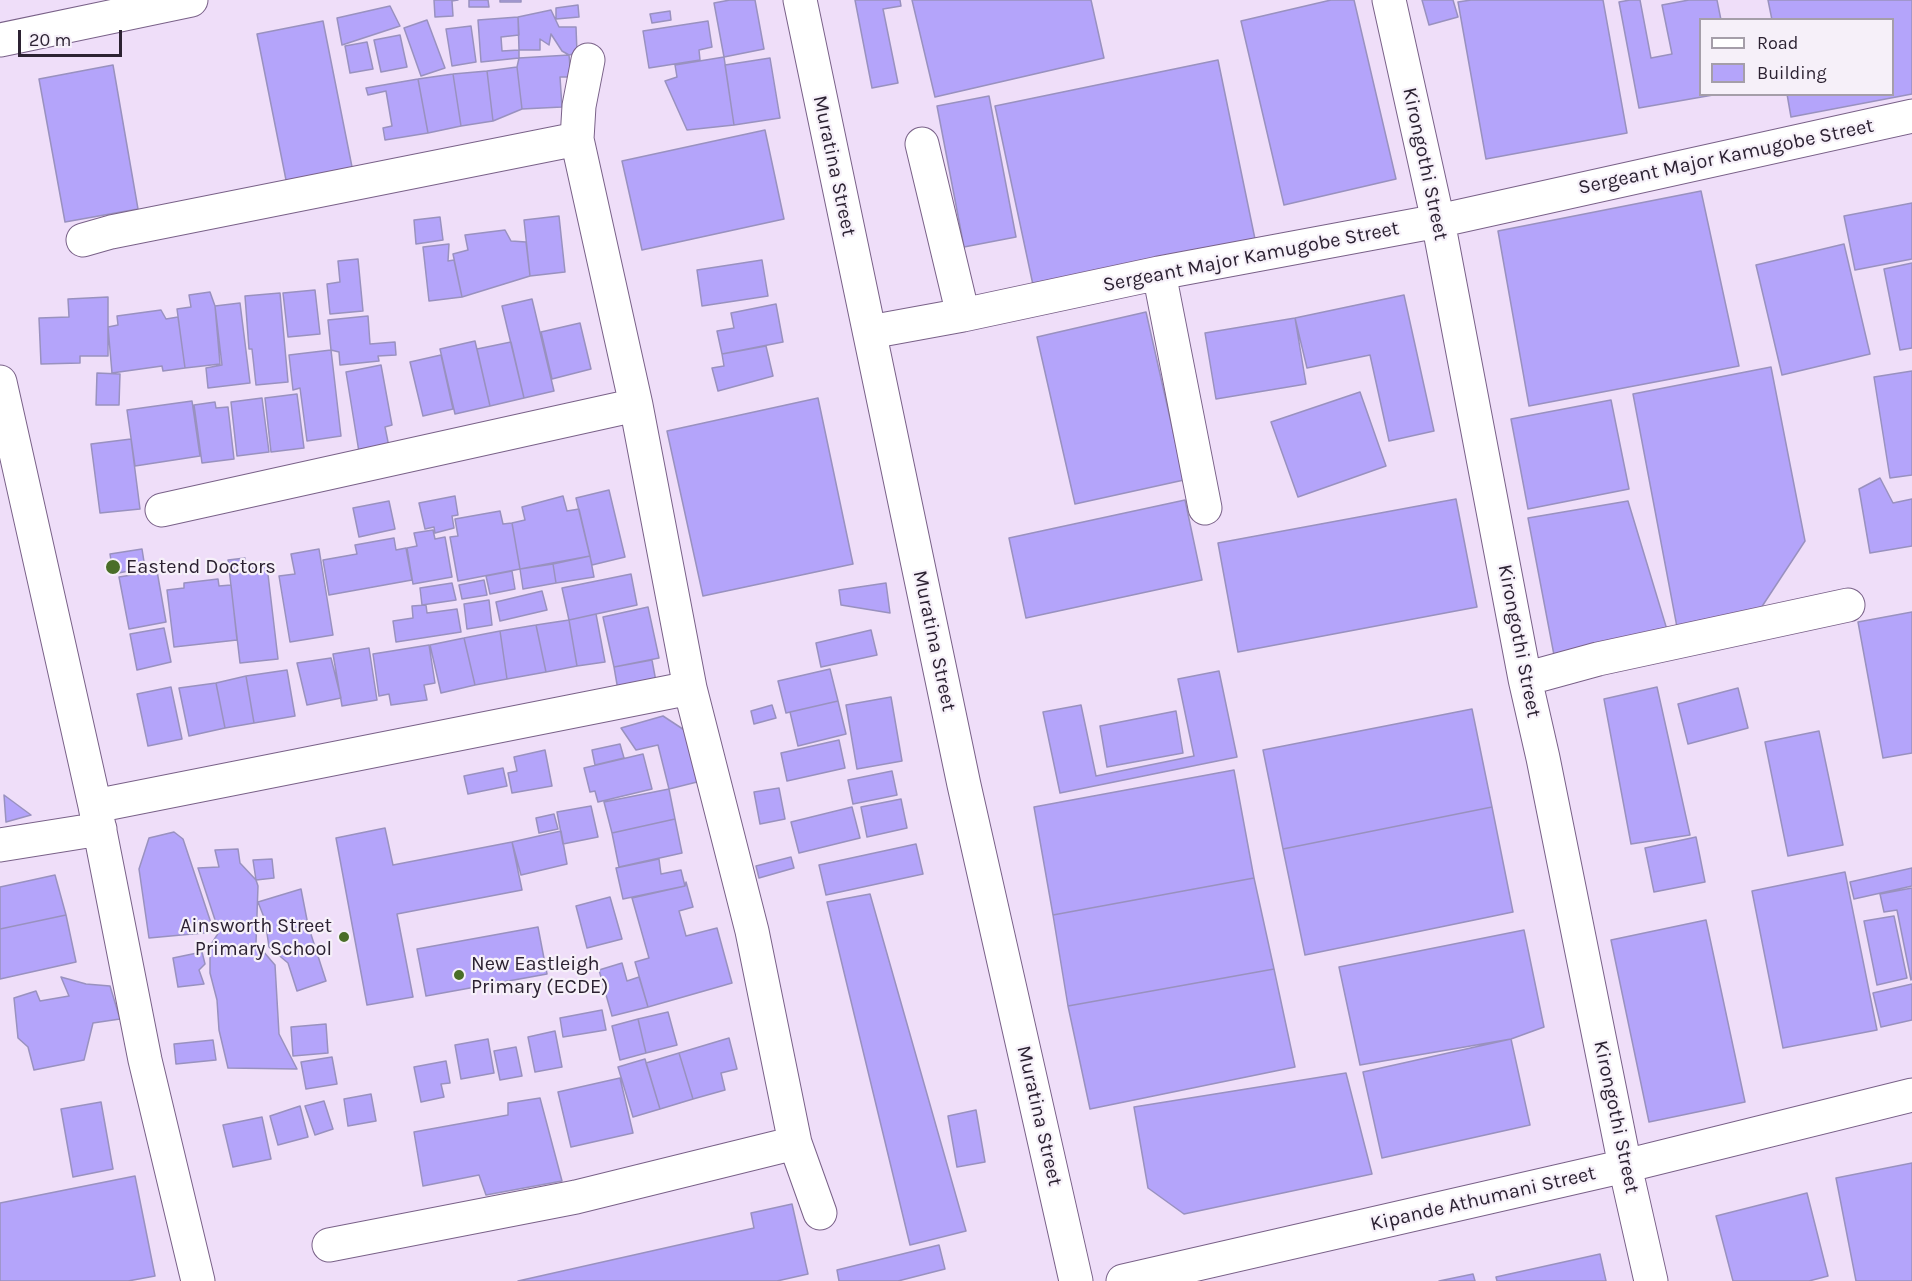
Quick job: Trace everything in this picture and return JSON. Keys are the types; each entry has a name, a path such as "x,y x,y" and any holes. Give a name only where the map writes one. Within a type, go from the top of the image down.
{"street":[{"path":"0,40 191,0"},
{"name":"Muratina Street","path":"800,0 961,774 1076,1281"},
{"name":"Kirongothi Street","path":"1389,0 1438,221 1525,679 1546,770 1625,1166 1651,1281"},
{"path":"588,60 579,106 577,139 636,405 690,688 752,931 795,1143 820,1214"},
{"name":"Sergeant Major Kamugobe Street","path":"870,332 963,315 1159,273 1438,221 1912,116"},
{"path":"83,240 111,232 577,139"},
{"path":"922,144 963,315"},
{"path":"1159,273 1205,508"},
{"path":"0,382 98,817 145,1060 198,1281"},
{"path":"162,510 636,405"},
{"path":"1525,679 1598,659 1848,605"},
{"path":"0,845 98,817 690,688"},
{"name":"Kipande Athumani Street","path":"1123,1281 1625,1166 1912,1095"},
{"path":"329,1245 576,1197 795,1143"}],"building":[{"path":"434,0 458,0 452,1 453,16 435,17"},
{"path":"469,0 488,0 489,7 469,7"},
{"path":"500,0 521,0 521,2 500,2"},
{"path":"730,0 755,0 764,49 724,57 714,3"},
{"path":"855,0 900,0 901,6 883,9 898,83 872,88"},
{"path":"912,0 1091,0 1104,58 935,97"},
{"path":"1331,0 1354,0 1396,179 1284,205 1241,21"},
{"path":"1422,0 1453,0 1458,17 1429,25"},
{"path":"1471,0 1603,0 1627,133 1486,159 1458,2"},
{"path":"1640,0 1651,58 1672,54 1662,5 1689,0 1717,0 1721,18 1699,18 1699,96 1707,96 1639,108 1619,2"},
{"path":"1768,0 1912,0 1912,94 1791,117 1787,96 1894,96 1894,18 1772,18"},
{"path":"578,5 579,17 556,19 556,8"},
{"path":"390,6 400,26 342,45 337,18"},
{"path":"551,10 559,27 576,27 577,53 569,55 562,51 551,34 549,45 540,39 540,50 519,50 518,17"},
{"path":"670,11 671,20 652,23 650,14"},
{"path":"518,17 519,35 501,37 502,51 519,50 519,58 481,62 478,20"},
{"path":"427,20 445,68 421,76 404,28"},
{"path":"323,21 353,172 287,185 257,34"},
{"path":"708,21 712,47 699,50 700,60 649,68 643,31"},
{"path":"471,26 476,62 452,66 446,29"},
{"path":"400,35 407,67 381,72 374,40"},
{"path":"367,42 373,69 350,73 345,46"},
{"path":"569,55 571,77 560,77 562,107 522,109 517,67 519,58"},
{"path":"724,57 734,125 687,130 665,81 677,77 675,65"},
{"path":"770,58 780,118 734,125 725,65"},
{"path":"1218,60 1255,239 1033,285 995,106"},
{"path":"113,65 138,209 65,222 39,79"},
{"path":"517,67 522,109 493,121 487,71"},
{"path":"487,71 493,121 461,126 453,74"},
{"path":"453,74 461,126 428,133 418,79"},
{"path":"418,79 428,133 385,140 383,128 392,126 386,91 368,95 366,88"},
{"path":"989,96 1016,237 964,247 937,106"},
{"path":"765,130 784,219 642,250 622,161"},
{"path":"1701,191 1739,366 1529,406 1498,231"},
{"path":"1912,203 1912,259 1855,270 1844,216"},
{"path":"559,216 565,272 530,276 524,220"},
{"path":"440,217 443,240 416,244 414,220"},
{"path":"505,230 511,241 526,242 530,276 462,297 453,254 468,250 465,235"},
{"path":"449,244 448,261 454,260 462,297 429,301 423,247"},
{"path":"1844,244 1870,354 1782,375 1756,265"},
{"path":"358,259 363,311 330,314 327,284 340,282 338,261"},
{"path":"762,260 768,296 702,306 697,270"},
{"path":"1912,263 1912,348 1900,350 1884,269"},
{"path":"315,290 320,334 288,337 283,293"},
{"path":"210,292 215,306 220,364 185,368 177,309 191,307 189,295"},
{"path":"280,293 288,382 256,385 252,349 249,349 245,296"},
{"path":"1404,295 1434,431 1389,441 1370,355 1307,368 1295,318"},
{"path":"108,297 108,356 80,356 80,363 41,364 39,318 69,317 68,299"},
{"path":"532,299 554,391 524,398 502,306"},
{"path":"240,303 250,383 208,388 206,368 222,365 215,306"},
{"path":"776,304 783,342 722,354 717,331 734,328 731,313"},
{"path":"161,310 166,319 178,317 185,368 163,371 162,366 112,373 108,327 118,325 117,316"},
{"path":"1146,312 1184,480 1075,504 1037,337"},
{"path":"368,316 370,344 395,342 396,355 378,356 379,361 340,365 339,352 331,350 328,320"},
{"path":"1295,318 1306,384 1216,399 1205,333"},
{"path":"580,323 591,369 552,379 541,332"},
{"path":"475,341 490,406 455,414 440,349"},
{"path":"511,342 524,398 490,406 477,349"},
{"path":"766,346 773,376 718,391 712,368 724,366 722,354"},
{"path":"331,350 341,436 307,441 300,388 293,390 289,355"},
{"path":"441,355 453,409 423,416 410,362"},
{"path":"381,365 392,425 385,427 389,447 359,452 346,372"},
{"path":"1771,367 1805,541 1759,611 1677,627 1633,394"},
{"path":"1912,371 1912,475 1890,478 1874,377"},
{"path":"97,373 120,374 119,405 96,405"},
{"path":"1360,392 1386,466 1298,497 1271,422"},
{"path":"297,394 304,448 271,452 265,398"},
{"path":"262,398 269,452 237,456 231,402"},
{"path":"818,398 853,564 703,596 667,431"},
{"path":"1611,400 1629,489 1528,509 1511,419"},
{"path":"192,401 200,456 135,466 127,410"},
{"path":"215,402 216,408 228,407 234,459 202,463 194,405"},
{"path":"131,439 140,509 100,513 91,444"},
{"path":"1880,478 1893,503 1912,499 1912,546 1870,553 1859,489"},
{"path":"609,490 625,557 592,565 576,498"},
{"path":"455,496 458,515 452,516 454,528 435,533 434,527 425,529 419,503"},
{"path":"563,496 567,511 579,509 590,556 520,569 512,523 525,520 522,507"},
{"path":"1456,499 1477,607 1238,652 1218,543"},
{"path":"1185,500 1202,580 1026,618 1009,538"},
{"path":"389,501 395,529 359,537 353,508"},
{"path":"1628,501 1668,633 1554,655 1528,518"},
{"path":"500,511 503,524 512,523 520,569 458,581 450,537 458,536 455,519"},
{"path":"433,530 435,539 445,537 452,577 413,584 407,548 417,546 414,533"},
{"path":"394,538 396,550 406,548 412,580 329,595 323,560 357,554 355,545"},
{"path":"142,549 145,568 113,574 110,554"},
{"path":"319,549 333,635 290,642 279,576 295,574 291,554"},
{"path":"590,556 594,577 556,583 553,564"},
{"path":"245,558 246,568 267,566 278,659 240,663 228,560"},
{"path":"553,564 556,583 523,589 520,569"},
{"path":"157,571 166,622 129,629 119,577"},
{"path":"512,571 515,589 490,594 486,576"},
{"path":"631,574 637,605 569,620 562,588"},
{"path":"218,579 219,586 231,585 237,640 174,647 167,590 184,588 184,583"},
{"path":"484,580 487,595 462,599 459,585"},
{"path":"452,583 456,600 422,605 420,588"},
{"path":"886,583 890,613 841,605 839,590"},
{"path":"542,591 547,610 500,621 496,602"},
{"path":"489,600 492,625 467,629 464,604"},
{"path":"426,605 427,613 457,609 461,632 396,642 393,621 413,618 412,606"},
{"path":"648,607 659,658 614,667 603,617"},
{"path":"1912,612 1912,753 1883,758 1858,622"},
{"path":"596,614 605,662 577,666 569,620"},
{"path":"569,620 577,666 546,672 536,625"},
{"path":"536,625 546,672 507,679 500,631"},
{"path":"164,628 171,662 137,670 130,634"},
{"path":"871,630 877,655 821,667 816,643"},
{"path":"500,631 507,679 475,685 464,638"},
{"path":"464,638 475,685 441,693 430,645"},
{"path":"429,645 435,683 424,685 427,700 391,705 389,694 379,696 373,654"},
{"path":"369,648 377,700 342,706 333,654"},
{"path":"331,658 341,698 307,705 297,663"},
{"path":"652,660 657,687 619,696 614,667"},
{"path":"830,669 838,701 786,713 778,681"},
{"path":"287,670 295,716 254,723 246,676"},
{"path":"1219,671 1237,757 1060,793 1043,712 1081,705 1096,776 1194,756 1178,679"},
{"path":"246,676 254,723 225,728 216,683"},
{"path":"216,683 225,728 189,736 179,688"},
{"path":"171,687 182,739 148,746 137,694"},
{"path":"1657,687 1690,835 1631,844 1604,699"},
{"path":"1738,688 1748,728 1688,744 1678,704"},
{"path":"891,697 902,761 857,769 846,705"},
{"path":"838,701 846,734 798,746 790,712"},
{"path":"772,705 776,718 754,724 751,711"},
{"path":"1472,709 1492,807 1283,849 1263,750"},
{"path":"1176,711 1183,753 1107,767 1100,726"},
{"path":"663,716 695,737 705,780 669,789 658,745 636,750 621,728"},
{"path":"1819,731 1843,845 1788,856 1765,742"},
{"path":"839,740 845,768 787,781 781,753"},
{"path":"620,744 624,758 595,765 592,750"},
{"path":"545,750 552,786 512,793 508,773 517,771 514,757"},
{"path":"643,754 652,789 598,802 595,791 590,792 584,768"},
{"path":"503,768 507,786 468,794 464,776"},
{"path":"1234,770 1254,878 1053,915 1034,807"},
{"path":"892,771 897,795 853,804 848,780"},
{"path":"779,788 785,819 760,824 754,792"},
{"path":"669,789 675,819 612,833 604,802"},
{"path":"4,795 31,815 6,822"},
{"path":"901,799 907,828 867,837 861,807"},
{"path":"591,806 598,837 563,844 557,812"},
{"path":"852,807 860,838 799,853 791,822"},
{"path":"1492,807 1513,912 1305,955 1283,849"},
{"path":"554,814 558,829 539,833 536,818"},
{"path":"675,819 682,853 619,867 612,833"},
{"path":"385,828 393,865 512,842 522,890 397,914 413,997 367,1005 336,838"},
{"path":"561,831 567,864 521,875 512,842"},
{"path":"174,832 183,839 214,932 149,938 139,869 149,838"},
{"path":"1696,837 1705,882 1654,892 1645,848"},
{"path":"916,844 923,874 826,895 819,865"},
{"path":"238,849 240,863 256,880 258,886 256,943 275,965 279,1034 297,1069 228,1068 219,1030 217,1000 210,973 210,946 219,932 198,868 219,867 215,850"},
{"path":"791,857 794,868 759,878 756,866"},
{"path":"272,859 274,878 256,880 253,860"},
{"path":"659,859 661,874 681,870 685,886 623,899 616,868"},
{"path":"1912,868 1912,886 1854,899 1850,882"},
{"path":"1845,872 1877,1030 1783,1048 1752,891"},
{"path":"55,875 66,915 0,929 0,887"},
{"path":"1254,878 1274,969 1068,1006 1053,915"},
{"path":"686,882 693,907 679,911 686,936 717,928 732,983 648,1007 635,962 649,958 632,898 685,886"},
{"path":"1912,888 1911,980 1897,910 1884,912 1880,894"},
{"path":"301,889 308,925 326,981 297,991 288,963 269,947 265,920 258,902"},
{"path":"870,894 966,1231 910,1245 827,902"},
{"path":"610,897 622,939 587,948 576,906"},
{"path":"66,915 76,962 0,979 0,929"},
{"path":"1894,916 1907,978 1877,985 1864,921"},
{"path":"1706,920 1745,1102 1649,1122 1611,940"},
{"path":"538,927 547,974 426,996 417,949"},
{"path":"1524,930 1544,1027 1511,1039 1360,1065 1339,967"},
{"path":"202,952 205,964 199,970 204,984 178,987 173,958"},
{"path":"622,963 627,981 639,977 648,1007 612,1016 599,970"},
{"path":"1274,969 1295,1067 1090,1109 1068,1006"},
{"path":"61,977 86,984 110,986 120,1019 93,1023 84,1060 34,1070 28,1047 18,1038 14,998 36,991 40,1001 69,996"},
{"path":"1912,984 1912,1020 1881,1027 1873,993"},
{"path":"602,1010 606,1030 563,1037 560,1018"},
{"path":"668,1012 677,1045 646,1053 638,1019"},
{"path":"638,1019 646,1053 620,1060 612,1026"},
{"path":"326,1024 328,1053 293,1056 291,1027"},
{"path":"555,1031 562,1067 535,1072 528,1037"},
{"path":"729,1038 737,1069 721,1073 725,1090 693,1099 679,1053"},
{"path":"488,1039 494,1073 461,1079 455,1045"},
{"path":"1511,1039 1530,1125 1382,1158 1363,1072"},
{"path":"213,1040 216,1060 176,1064 174,1044"},
{"path":"516,1047 522,1076 500,1080 494,1051"},
{"path":"679,1053 693,1099 660,1109 646,1063"},
{"path":"332,1057 337,1084 306,1089 301,1062"},
{"path":"645,1059 660,1109 633,1117 618,1067"},
{"path":"446,1061 450,1083 441,1084 444,1097 421,1102 414,1067"},
{"path":"1346,1073 1372,1174 1184,1214 1148,1188 1134,1107"},
{"path":"620,1078 633,1133 571,1147 558,1092"},
{"path":"371,1094 376,1121 348,1126 344,1099"},
{"path":"540,1098 562,1181 486,1195 479,1175 423,1186 414,1132 508,1115 508,1103"},
{"path":"324,1101 333,1129 315,1135 305,1106"},
{"path":"101,1102 113,1169 73,1177 61,1109"},
{"path":"300,1106 308,1137 278,1145 270,1116"},
{"path":"976,1110 985,1162 957,1167 948,1116"},
{"path":"262,1117 271,1159 233,1167 223,1125"},
{"path":"1912,1163 1912,1281 1856,1281 1836,1178"},
{"path":"135,1176 155,1276 128,1281 0,1281 0,1203"},
{"path":"1807,1193 1828,1276 1809,1281 1733,1281 1716,1216"},
{"path":"792,1204 808,1274 777,1281 518,1281 754,1228 751,1213"},
{"path":"939,1245 945,1269 898,1281 839,1281 837,1270"},
{"path":"1600,1254 1606,1281 1497,1281 1496,1277"},
{"path":"1473,1274 1475,1281 1439,1281"}],"place":[{"name":"Eastend Doctors","path":"113,567"},
{"name":"Ainsworth Street Primary School","path":"344,937"},
{"name":"New Eastleigh Primary (ECDE)","path":"459,975"}]}
